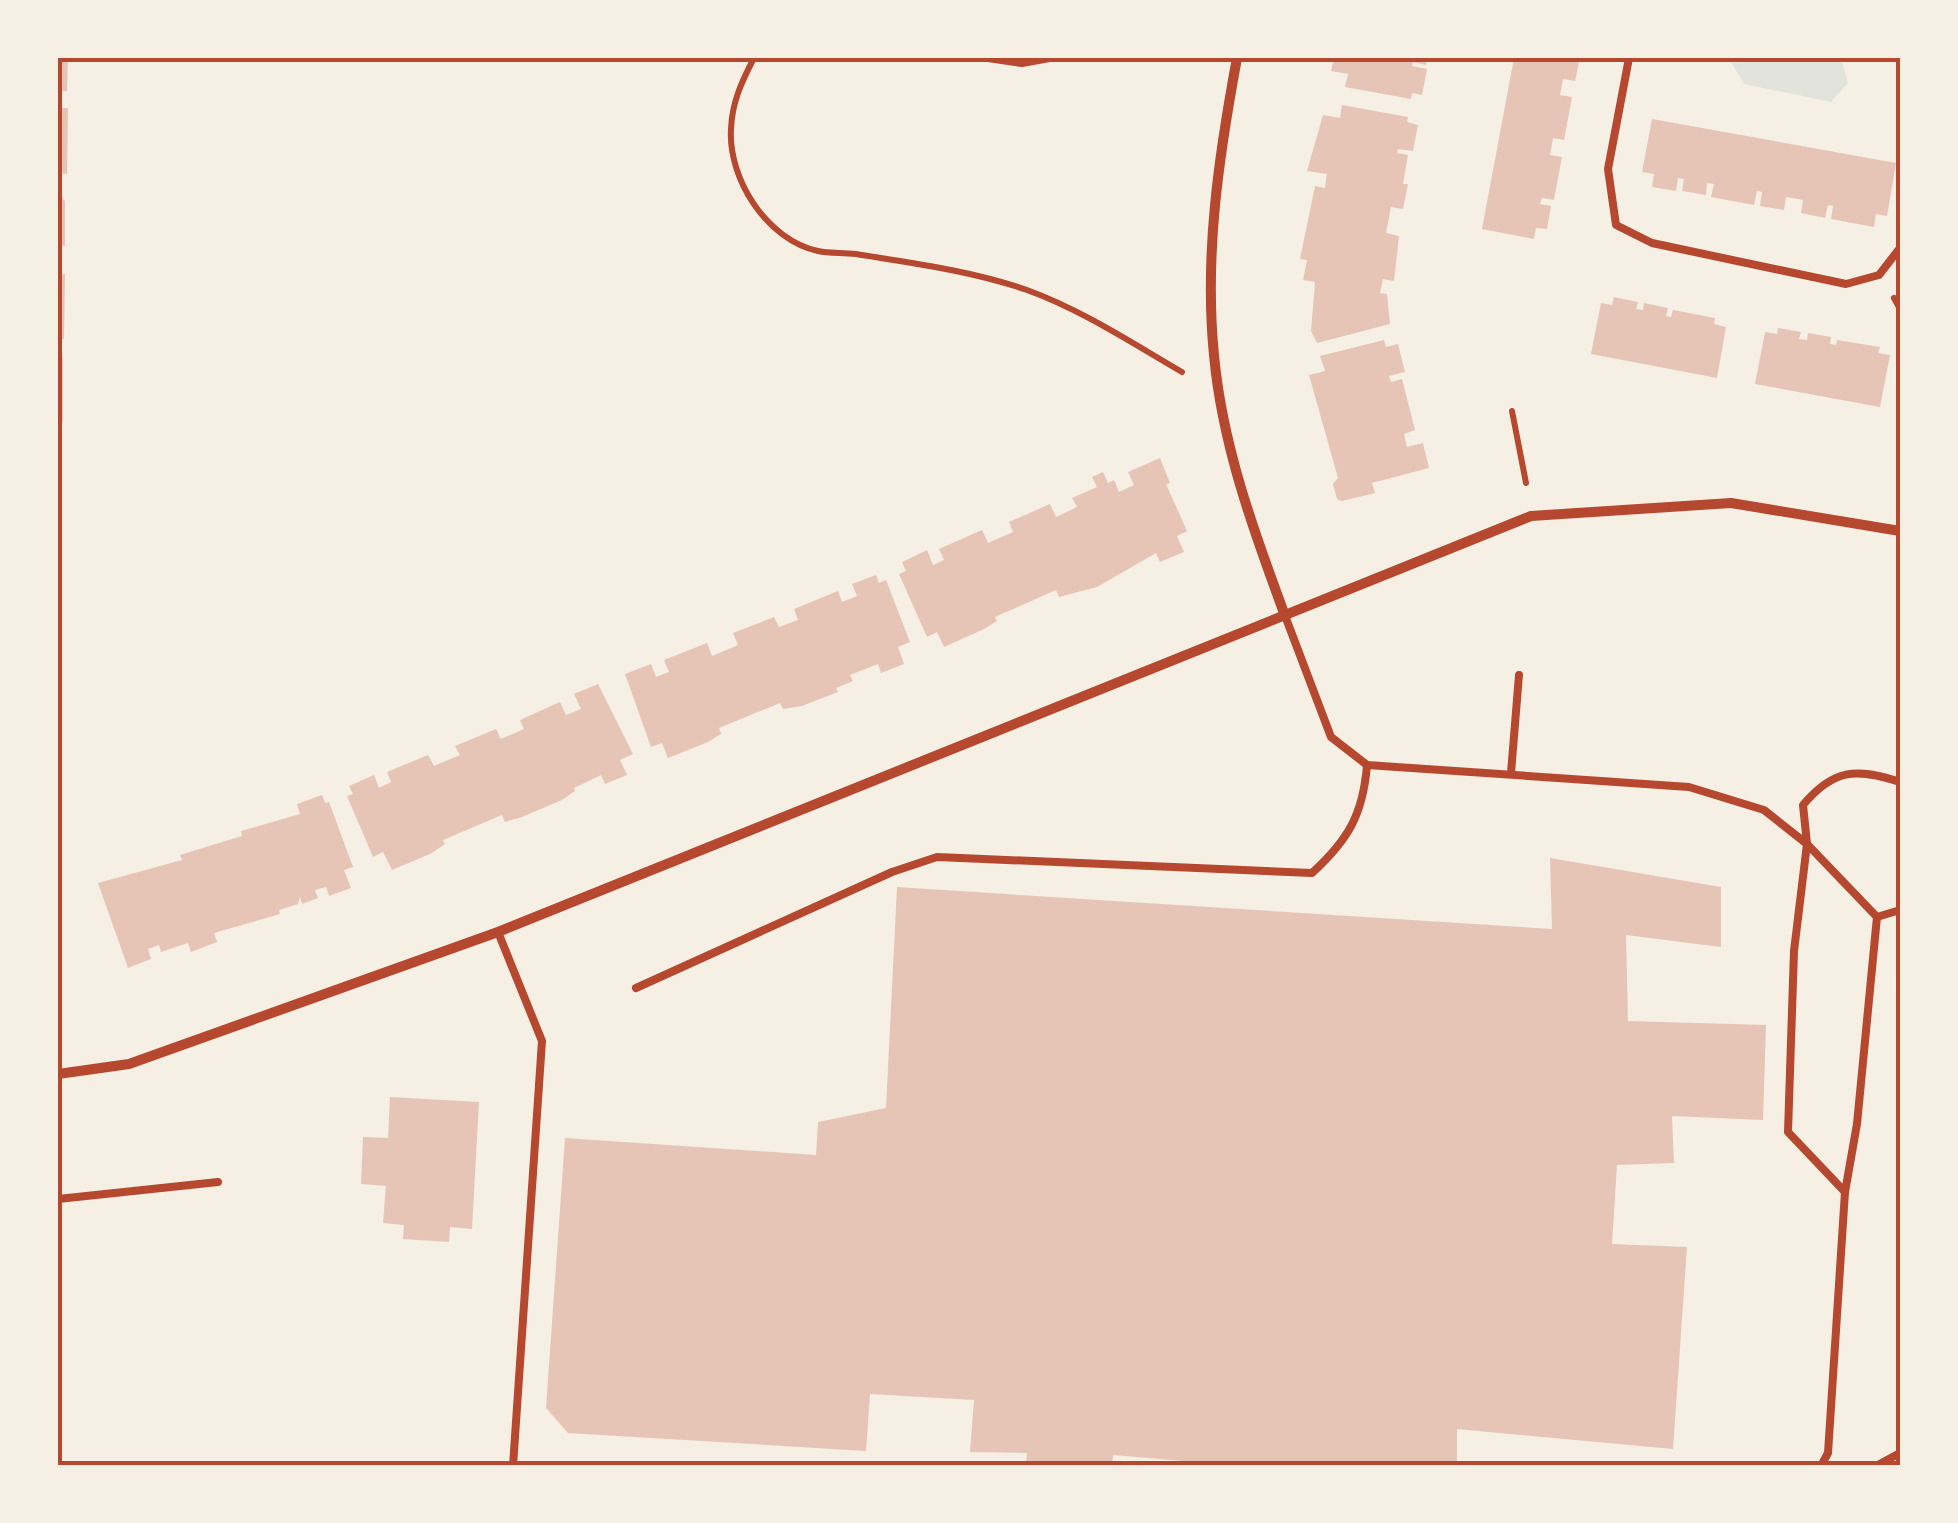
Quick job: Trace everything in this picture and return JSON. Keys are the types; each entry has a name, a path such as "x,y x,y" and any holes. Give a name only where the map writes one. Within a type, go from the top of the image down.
{"street":[{"path":"1237,58 1215,204 1214,355 1227,435 1246,505 1284,613"},
{"path":"58,1074 129,1064 498,932 1531,516 1731,502 1900,530"}],"lane":[{"path":"1629,58 1608,169 1616,225 1652,243 1846,284 1879,275 1900,248"},
{"path":"1284,613 1331,738 1367,766 1689,787 1764,810 1806,844 1878,917"},
{"path":"1511,773 1519,675"},
{"path":"636,988 892,872 938,857 1312,873 1344,843 1365,794 1367,766"},
{"path":"1845,1192 1788,1132 1794,951 1806,844 1804,805 1820,784 1862,770 1900,782"},
{"path":"1878,917 1900,910"},
{"path":"1821,1466 1828,1453 1845,1192 1857,1124 1878,917"},
{"path":"498,932 542,1040 514,1466"},
{"path":"58,1199 218,1182"},
{"path":"1876,1466 1900,1453"}],"path":[{"path":"754,58 736,93 730,131 736,170 754,204 781,232 816,251 946,269 1027,290 1107,328 1182,372"},
{"path":"981,58 1022,64 1055,58"},
{"path":"1894,298 1900,310"},
{"path":"1512,411 1526,482"}],"shaded area":[{"path":"1841,58 1848,83 1831,102 1744,84 1729,59"}],"building":[{"path":"58,58 68,58 67,91 58,91"},
{"path":"1334,58 1427,58 1426,65 1413,62 1412,66 1427,69 1422,95 1412,93 1411,99 1345,87 1348,74 1331,71"},
{"path":"1514,58 1580,58 1575,81 1563,79 1560,95 1572,97 1564,140 1553,138 1550,155 1562,157 1554,200 1542,198 1540,204 1551,206 1547,229 1536,228 1534,239 1482,229"},
{"path":"1342,105 1408,117 1407,122 1418,125 1413,151 1398,149 1397,153 1408,155 1403,184 1408,184 1403,209 1391,207 1386,233 1399,236 1394,281 1383,279 1380,293 1387,294 1390,324 1317,343 1311,331 1315,282 1303,280 1307,260 1300,259 1315,186 1325,188 1327,174 1307,171 1323,115 1340,118"},
{"path":"58,108 68,108 67,174 58,173"},
{"path":"1652,119 1896,163 1887,216 1876,214 1874,227 1831,219 1833,206 1828,205 1825,218 1801,213 1803,200 1786,197 1784,210 1760,206 1762,192 1757,191 1754,205 1711,197 1714,184 1707,183 1706,195 1682,191 1684,179 1678,178 1676,191 1652,187 1654,174 1642,172"},
{"path":"58,192 65,201 65,246 58,245"},
{"path":"58,274 65,274 64,339 58,339"},
{"path":"1614,297 1638,302 1636,309 1643,310 1644,303 1668,308 1666,316 1671,317 1673,310 1715,318 1714,324 1726,327 1717,378 1591,354 1601,303 1612,305"},
{"path":"1778,328 1801,332 1799,339 1807,340 1808,333 1831,337 1830,344 1836,345 1837,340 1880,347 1878,353 1890,355 1880,407 1755,384 1765,332 1777,334"},
{"path":"1384,340 1386,347 1398,344 1405,372 1389,376 1391,382 1402,379 1415,430 1404,434 1407,447 1423,443 1429,468 1372,483 1375,493 1342,501 1337,499 1333,484 1338,478 1309,375 1325,371 1320,356"},
{"path":"58,357 63,357 63,422 58,422"},
{"path":"1160,458 1170,483 1166,484 1187,531 1177,536 1184,552 1160,562 1156,553 1097,587 1059,597 1056,590 995,617 997,621 984,629 944,647 937,632 927,637 899,574 906,571 902,562 927,550 933,565 944,560 939,549 982,530 988,543 1013,532 1009,522 1050,504 1056,517 1077,507 1072,498 1097,487 1092,477 1103,472 1108,483 1114,480 1119,492 1134,485 1128,472"},
{"path":"876,575 879,583 886,580 910,642 898,647 904,664 881,673 878,664 850,675 853,681 836,688 838,692 802,706 783,709 780,703 719,728 721,734 708,742 668,758 662,743 651,747 625,674 651,664 656,677 669,672 664,660 707,643 712,656 738,645 733,633 774,617 779,627 798,620 794,609 838,591 842,602 857,596 852,584"},
{"path":"598,684 633,754 620,760 627,775 605,784 601,775 574,788 562,800 522,817 505,822 502,815 443,840 445,844 430,854 392,870 383,852 373,857 347,796 353,794 349,786 374,775 379,788 391,782 387,772 428,755 434,766 460,755 455,746 496,729 501,739 524,729 520,720 560,702 566,715 581,709 574,694"},
{"path":"322,795 325,803 329,802 353,867 344,870 351,888 329,896 326,887 315,890 318,898 302,904 300,897 298,904 279,910 280,914 214,933 217,942 191,952 188,943 161,952 159,945 148,949 151,959 128,968 98,883 182,860 180,855 242,836 241,831 300,814 297,804"},
{"path":"1550,858 1721,887 1721,947 1626,935 1628,1021 1766,1025 1763,1120 1672,1116 1674,1163 1617,1165 1612,1244 1687,1247 1673,1449 1457,1429 1457,1466 1241,1466 1113,1455 1112,1466 1026,1465 1027,1453 970,1452 974,1400 870,1394 866,1451 568,1433 546,1408 565,1138 816,1155 818,1122 886,1108 897,887 1552,929"},
{"path":"390,1097 479,1102 472,1229 450,1227 449,1242 403,1239 404,1225 383,1223 386,1186 361,1184 363,1137 388,1138"}]}
